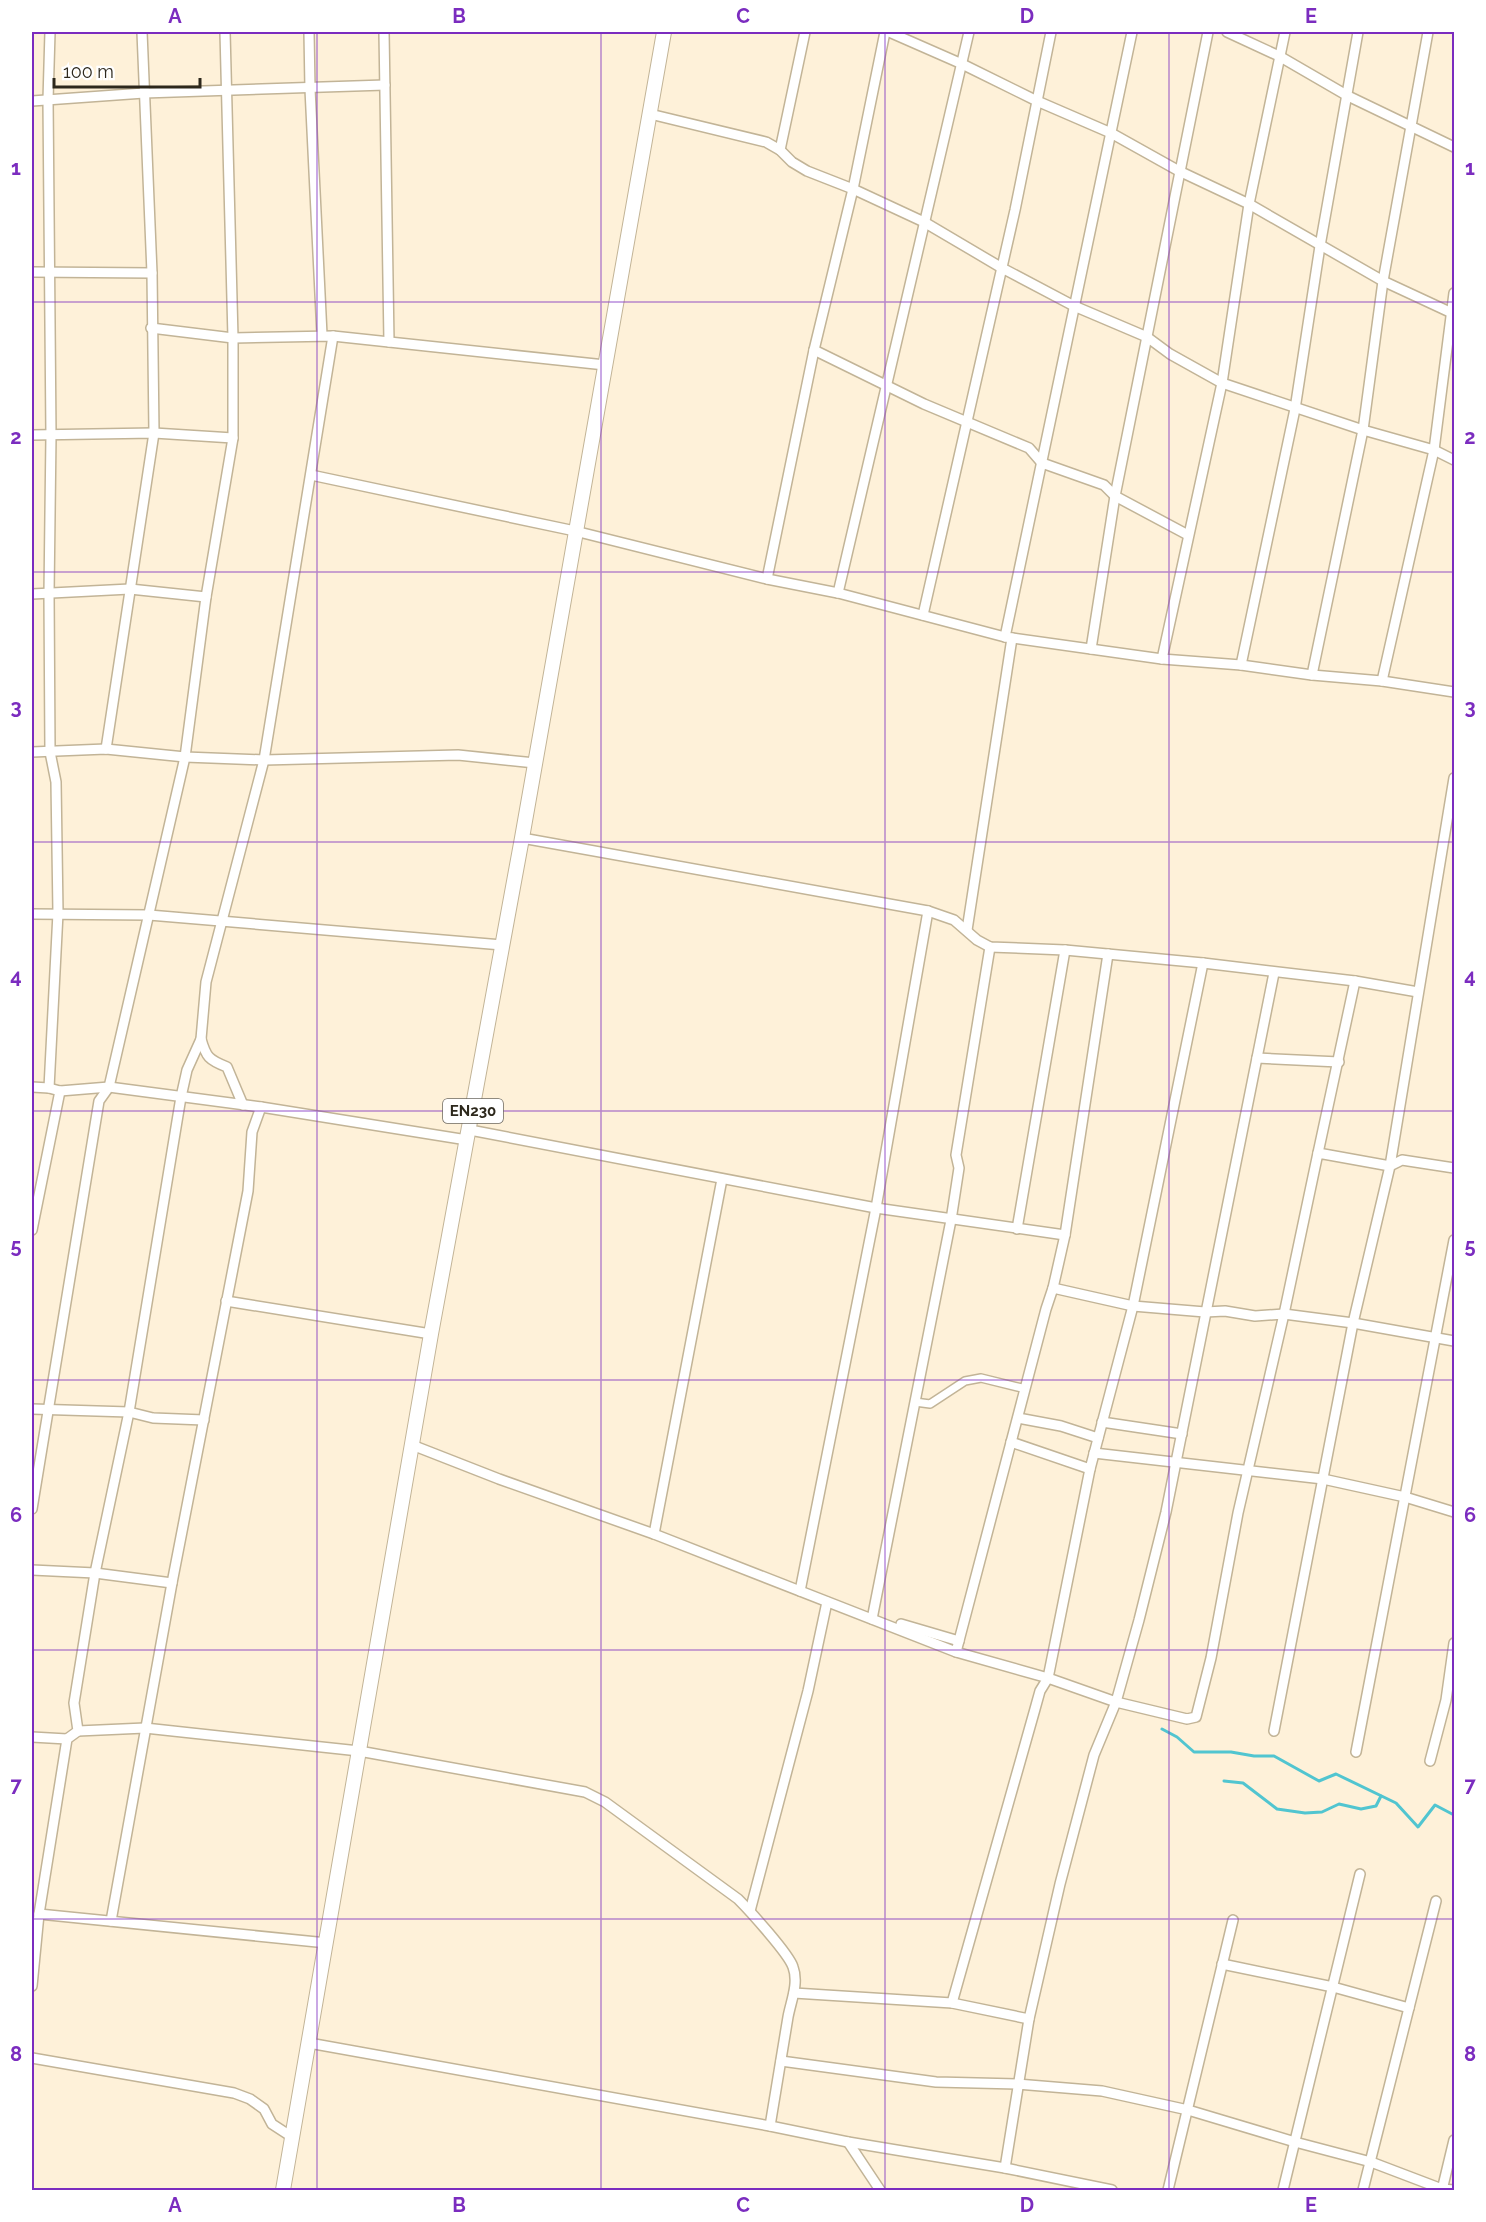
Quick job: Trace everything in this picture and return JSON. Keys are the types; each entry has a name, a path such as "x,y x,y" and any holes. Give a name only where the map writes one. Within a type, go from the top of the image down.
{"main road":[{"name":"EN230","path":"283,2190 431,1334 469,1135 664,32"}],"street":[{"path":"49,1088 58,913 56,782 50,752 51,435 48,99 50,32"},
{"path":"106,749 154,433 152,273 142,32"},
{"path":"32,1509 99,1101 109,1088 185,757 206,597 233,438 233,338 225,32"},
{"path":"309,32 322,335"},
{"path":"384,32 388,342"},
{"path":"780,150 805,32"},
{"path":"767,579 814,350 853,189 887,32 1111,133 1179,171 1249,204 1383,281 1453,314"},
{"path":"838,593 969,32"},
{"path":"923,615 968,423 1052,32"},
{"path":"967,930 1009,638 1042,463 1132,32"},
{"path":"1091,649 1115,496 1208,32"},
{"path":"1227,32 1279,56 1348,96 1455,147"},
{"path":"1162,659 1222,383 1249,204 1285,32"},
{"path":"1241,665 1295,409 1320,246 1358,32"},
{"path":"1312,675 1363,430 1383,281 1428,32"},
{"path":"32,100 144,93 385,85"},
{"path":"650,114 757,140 780,150 792,162 807,171 853,189 924,222 1002,268 1074,306 1147,337 1170,354 1222,383 1295,409 1434,450 1455,460"},
{"path":"32,272 152,273"},
{"path":"1382,681 1434,450 1455,293"},
{"path":"152,328 233,338 322,335 605,365"},
{"path":"78,1731 74,1703 95,1573 129,1412 181,1097 187,1070 201,1039 206,982 264,760 333,336"},
{"path":"814,350 968,423 1029,448 1042,463 1104,485 1115,496 1188,535"},
{"path":"32,435 154,433 233,438"},
{"path":"311,475 575,531 767,579 838,593 1009,638 1162,659 1241,665 1455,692"},
{"path":"32,594 130,589 206,597"},
{"path":"32,752 106,749 185,757 264,760 458,755 535,762"},
{"path":"1274,1731 1353,1323 1390,1166 1455,778"},
{"path":"522,838 928,911 954,920 990,947 1065,950 1203,963 1355,981 1418,992"},
{"path":"800,1591 876,1208 928,911"},
{"path":"32,914 149,915 502,945"},
{"path":"872,1616 951,1220 960,1168 956,1155 990,947"},
{"path":"1017,1229 1065,950"},
{"path":"956,1652 1065,1235 1108,954"},
{"path":"952,2003 1037,1700 1048,1678 1090,1469 1133,1306 1203,963"},
{"path":"1005,2168 1029,2019 1060,1884 1094,1755 1116,1702 1140,1620 1176,1463 1274,973"},
{"path":"872,1616 956,1652 1048,1678 1116,1702 1187,1719 1196,1717 1211,1658 1247,1470 1284,1314 1355,981"},
{"path":"201,1039 206,1056 227,1067 243,1105"},
{"path":"1257,1058 1339,1062"},
{"path":"32,1087 60,1091 109,1088 469,1135 876,1208 1065,1235"},
{"path":"32,1230 60,1091"},
{"path":"111,1921 172,1583 248,1191 252,1132 261,1107"},
{"path":"1318,1153 1390,1166 1402,1160 1455,1168"},
{"path":"654,1534 722,1179"},
{"path":"1356,1752 1455,1240"},
{"path":"1053,1288 1133,1306 1205,1312 1225,1311 1254,1316 1284,1314 1353,1323 1455,1341"},
{"path":"226,1301 431,1334"},
{"path":"915,1402 930,1404 965,1381 981,1378 1022,1388"},
{"path":"32,1409 129,1412 153,1418 204,1420"},
{"path":"1017,1418 1061,1426 1098,1438"},
{"path":"1102,1422 1182,1434"},
{"path":"1011,1442 1090,1469"},
{"path":"412,1445 654,1534 827,1602 959,1641"},
{"path":"1094,1453 1323,1479 1405,1497 1455,1512"},
{"path":"32,1570 95,1573 172,1583"},
{"path":"750,1911 808,1690 827,1602"},
{"path":"1430,1761 1446,1700 1455,1643"},
{"path":"32,1737 67,1739 78,1731 145,1728 359,1751 585,1792 605,1802 738,1899 793,1965 794,1993 770,2126"},
{"path":"32,1986 34,1940 67,1739"},
{"path":"1283,2190 1360,1874"},
{"path":"1363,2190 1436,1901"},
{"path":"39,1914 327,1943"},
{"path":"1168,2190 1233,1920"},
{"path":"1222,1964 1333,1988 1409,2008"},
{"path":"794,1993 952,2003 1029,2019"},
{"path":"309,2043 848,2142 1005,2168 1112,2190"},
{"path":"32,2058 234,2093 250,2099 264,2109 272,2124 292,2137"},
{"path":"781,2061 936,2082 1017,2084 1102,2091 1188,2110 1371,2162 1442,2190 1455,2190"},
{"path":"1442,2190 1455,2140"},
{"path":"848,2142 880,2190"}],"waterway":[{"path":"1162,1729 1177,1737 1194,1752 1231,1752 1254,1756 1274,1756 1319,1781 1336,1774 1396,1803 1418,1827 1435,1805 1454,1815"},
{"path":"1224,1781 1243,1783 1277,1809 1305,1813 1322,1812 1339,1804 1361,1809 1376,1806 1381,1796"}]}
